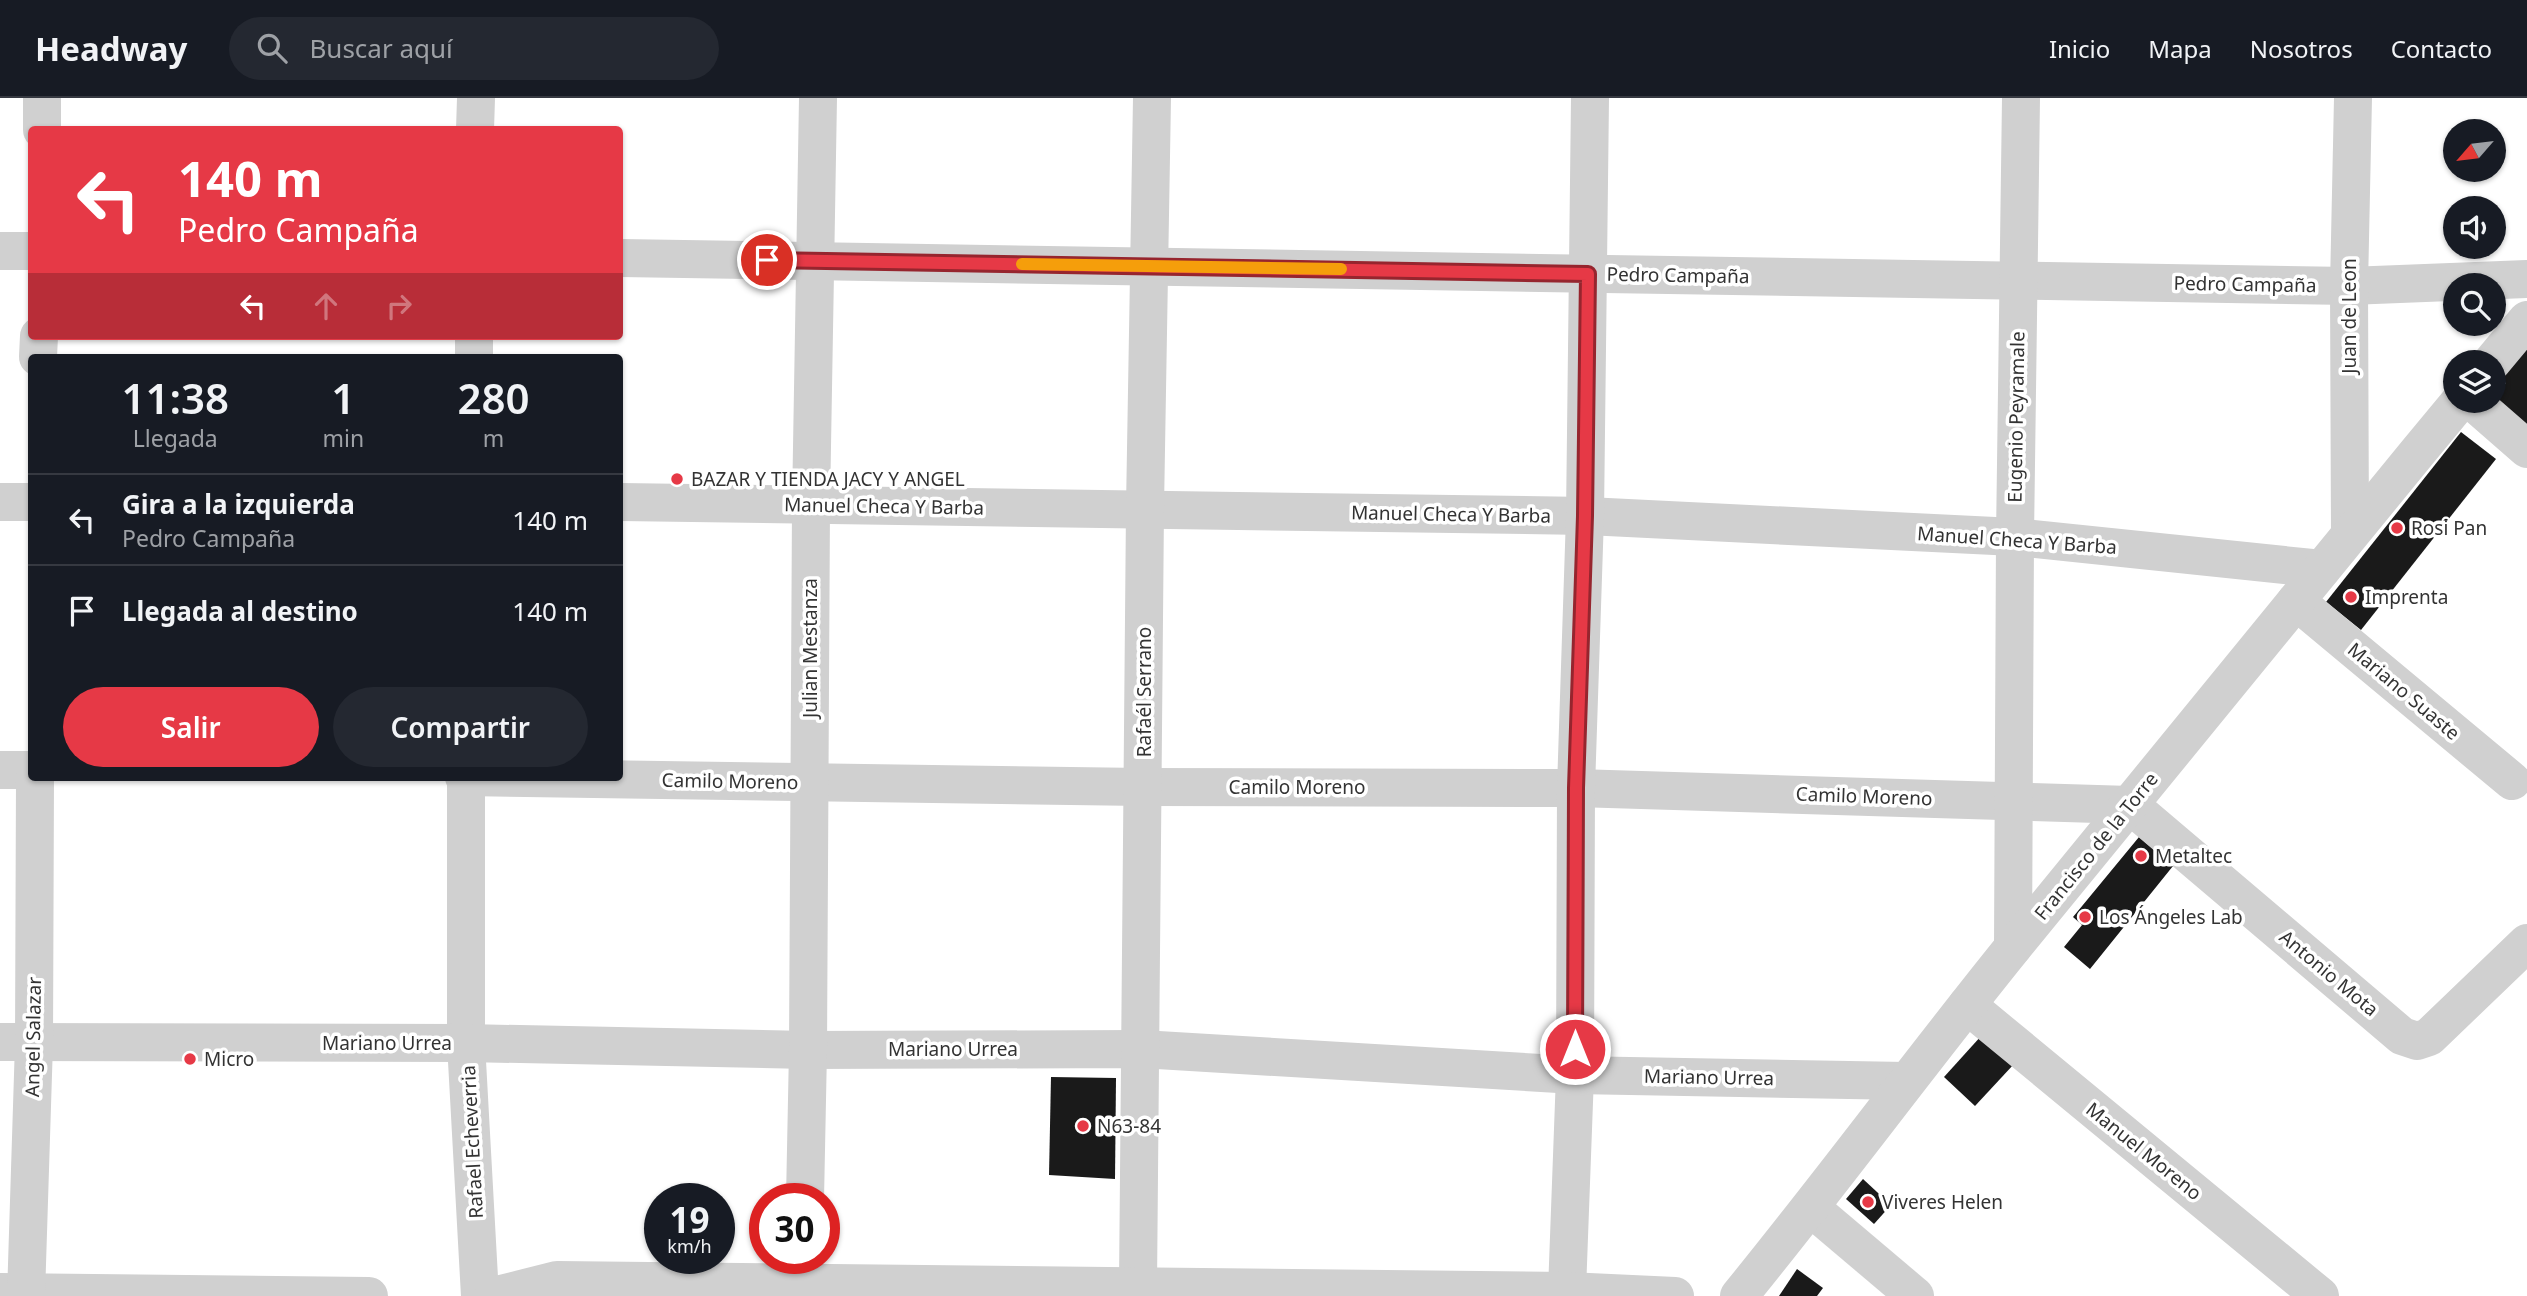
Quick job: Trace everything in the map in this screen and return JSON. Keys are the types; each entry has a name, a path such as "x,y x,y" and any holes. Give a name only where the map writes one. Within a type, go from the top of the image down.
{"street":[{"path":"42,98 42,126"},
{"path":"475,126 476,98"},
{"name":"Julian Mestanza","path":"805,1183 811,505 818,98"},
{"name":"Rafaél Serrano","path":"1138,1286 1145,508 1152,98"},
{"path":"1567,1291 1575,1075 1576,788 1585,516 1590,98"},
{"name":"Eugenio Peyramale","path":"2013,947 2021,98"},
{"name":"Juan de Leon","path":"2350,534 2349,286 2353,98"},
{"path":"0,251 28,251"},
{"name":"Pedro Campaña","path":"623,258 2349,286 2527,279"},
{"path":"2502,350 2527,320"},
{"name":"Francisco de la Torre","path":"1739,1296 1811,1209 1906,1082 2013,947 2450,413"},
{"path":"2486,413 2527,449"},
{"path":"0,502 28,502"},
{"name":"Manuel Checa Y Barba","path":"623,502 1585,516 2015,537 2322,569"},
{"name":"Mariano Suaste","path":"2296,601 2512,781"},
{"path":"0,770 28,770"},
{"name":"Camilo Moreno","path":"623,779 1143,787 1576,788 2130,805"},
{"name":"Angel Salazar","path":"17,1293 17,1042 35,781"},
{"name":"Rafael Echeverria","path":"465,781 466,1043 480,1296"},
{"name":"Antonio Mota","path":"2130,805 2402,1036 2417,1041 2429,1037 2527,943"},
{"name":"Manuel Moreno","path":"1967,1005 2320,1296"},
{"name":"Mariano Urrea","path":"17,1042 1141,1049 1575,1075 1906,1082"},
{"path":"1811,1209 1915,1296"},
{"path":"493,1296 557,1288 803,1279 1065,1291 1138,1286 1323,1292 1567,1291 1675,1296"},
{"path":"17,1293 369,1296"}],"building":[{"path":"2527,349 2527,435 2506,411 2506,372"},
{"path":"2461,432 2496,459 2361,630 2326,602"},
{"path":"2139,837 2173,866 2090,969 2064,947 2082,925 2073,917"},
{"path":"1982,1035 2014,1064 1975,1106 1944,1077"},
{"name":"N63-84","path":"1051,1077 1116,1078 1115,1179 1049,1175"},
{"name":"Viveres Helen","path":"1863,1179 1891,1205 1874,1224 1846,1199"},
{"path":"1797,1269 1823,1288 1817,1296 1779,1296"}],"slow traffic":[{"path":"1022,264 1341,269"}],"place":[{"name":"BAZAR Y TIENDA JACY Y ANGEL","path":"677,479"},
{"name":"Rosi Pan","path":"2397,528"},
{"name":"Imprenta","path":"2351,597"},
{"name":"Metaltec","path":"2141,856"},
{"name":"Los Ángeles Lab","path":"2085,917"},
{"name":"Micro","path":"190,1059"},
{"name":"N63-84","path":"1083,1126"},
{"name":"Viveres Helen","path":"1868,1202"}],"route":[{"path":"767,260 1588,274 1585,516 1576,788 1575,1049"}]}
